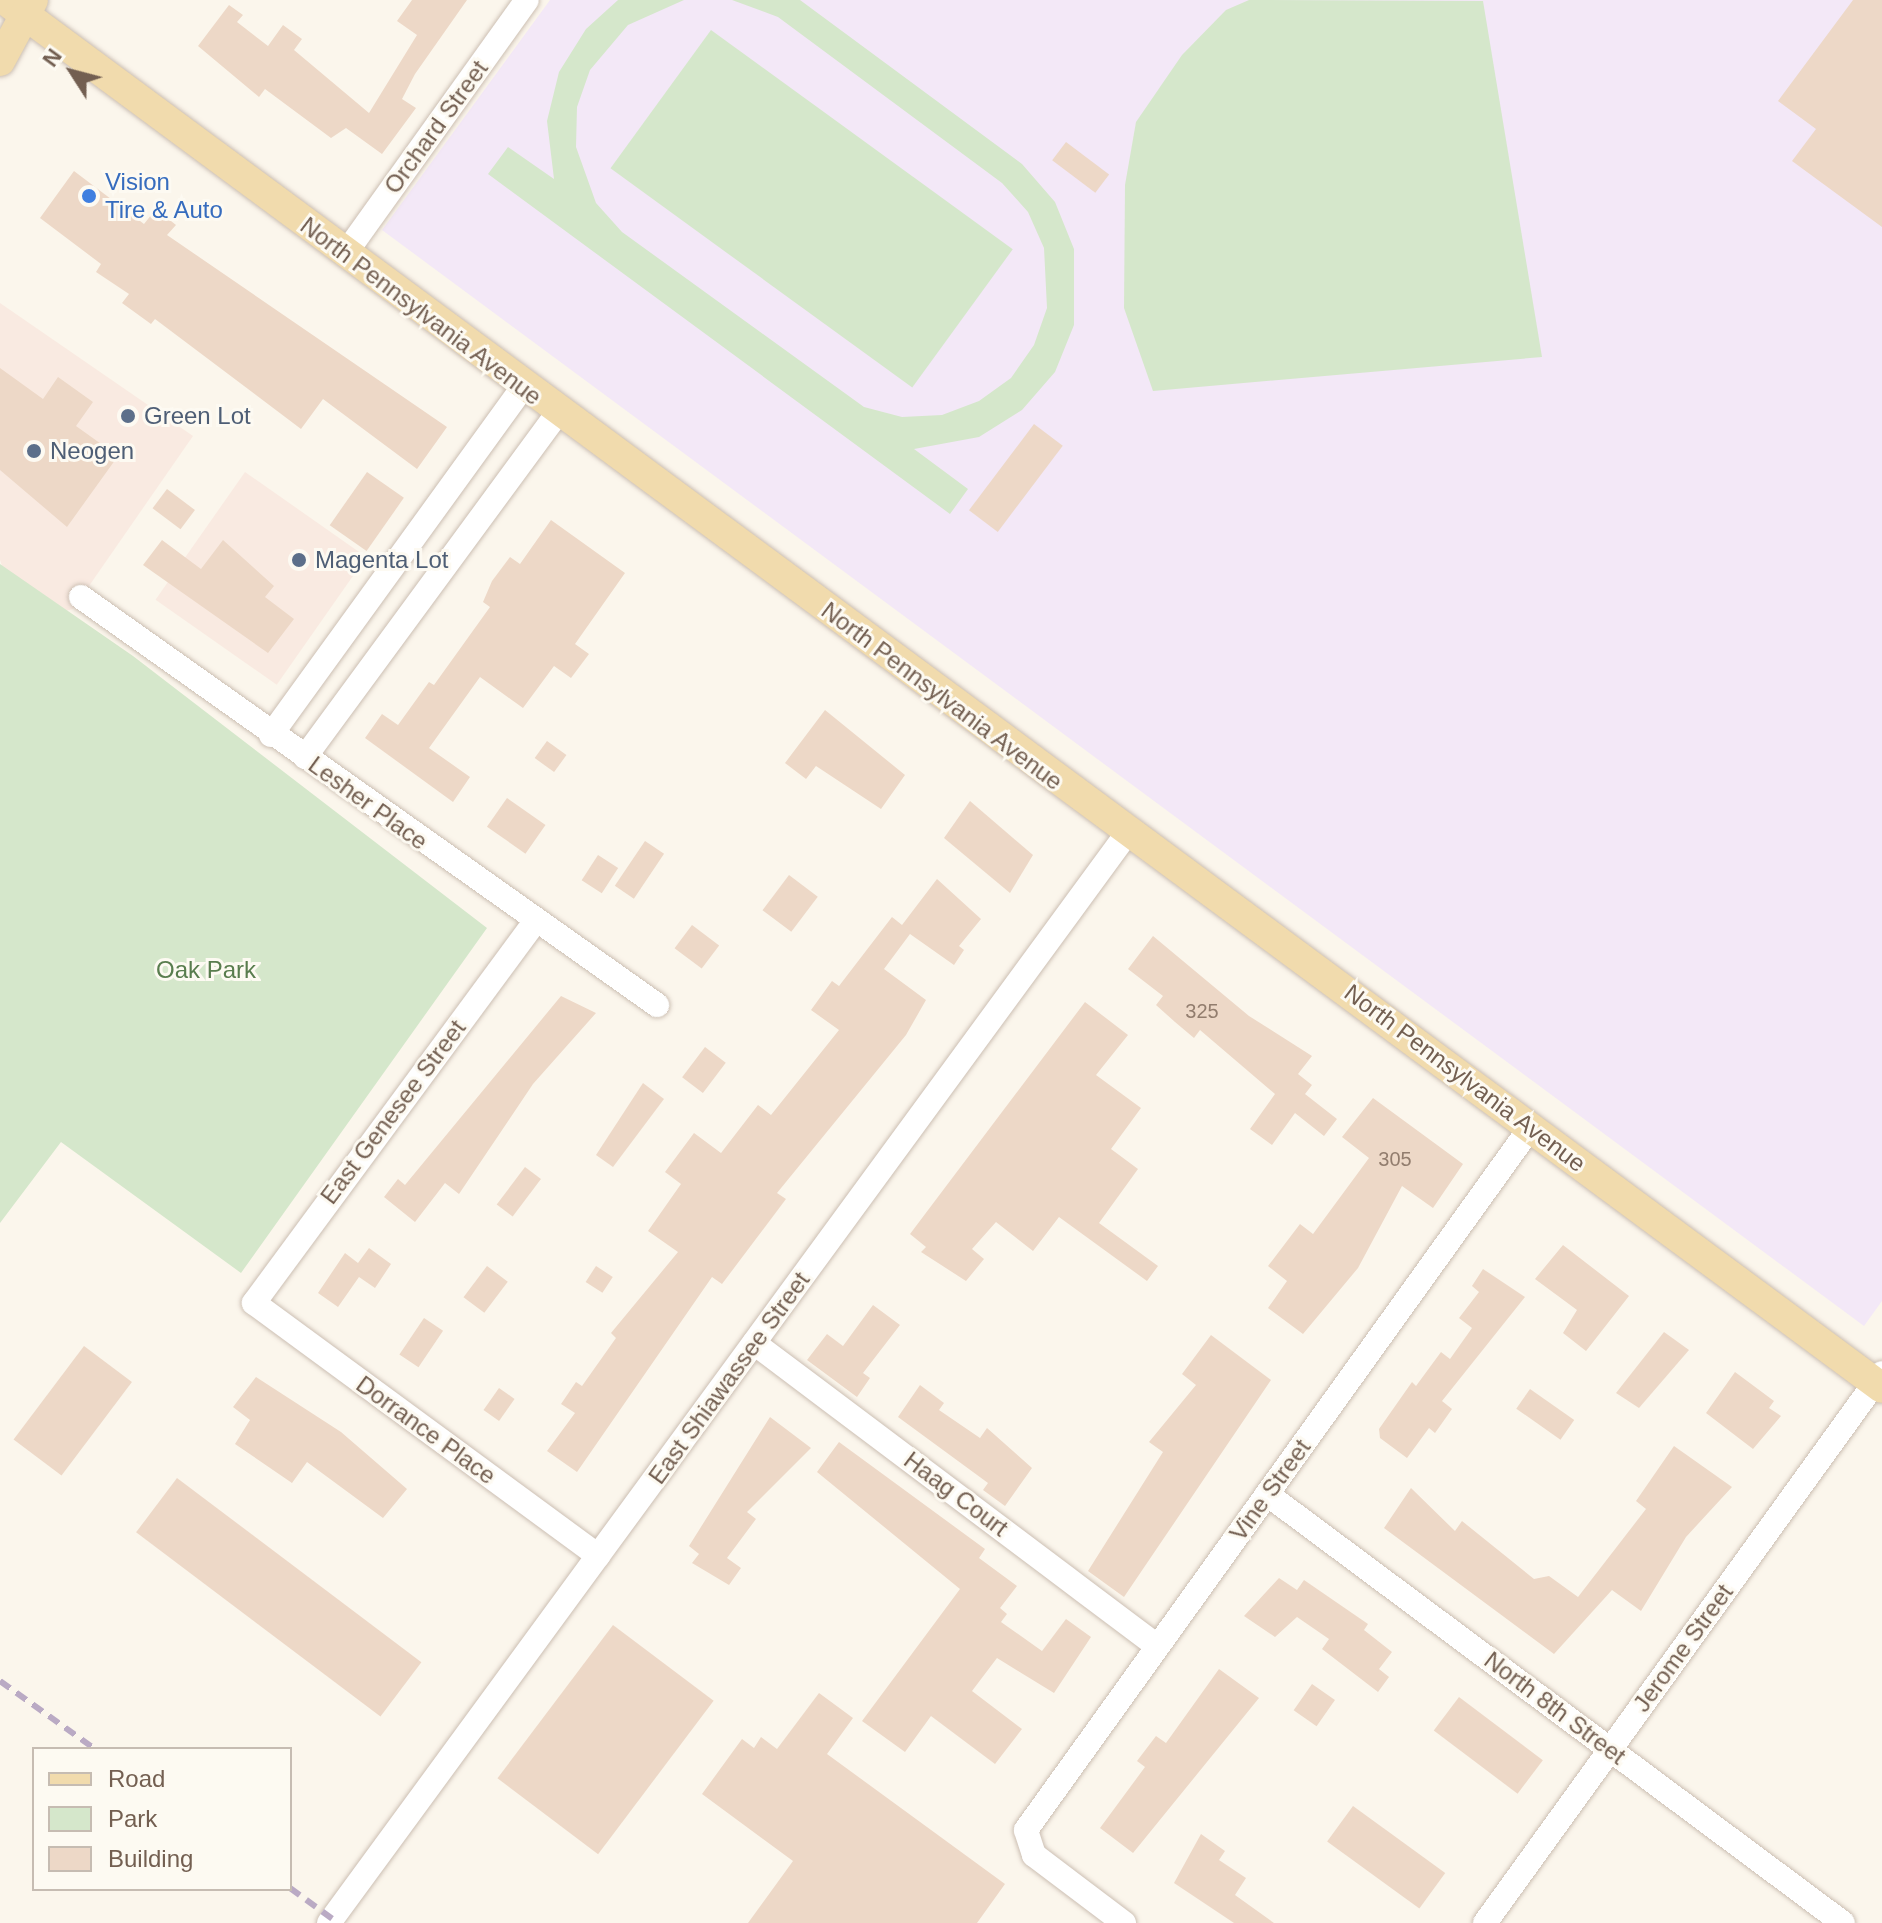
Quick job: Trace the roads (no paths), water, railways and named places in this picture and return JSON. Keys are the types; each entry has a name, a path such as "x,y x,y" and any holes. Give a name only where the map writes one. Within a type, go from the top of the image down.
{"main road":[{"name":"North Pennsylvania Avenue","path":"21,5 558,413 1530,1128 1880,1381"},
{"path":"0,61 21,5"}],"street":[{"name":"Orchard Street","path":"345,254 527,0"},
{"path":"271,735 523,387"},
{"path":"305,757 558,413"},
{"name":"Lesher Place","path":"81,597 534,923 657,1005"},
{"name":"East Shiawassee Street","path":"329,1923 1128,832"},
{"name":"East Genesee Street","path":"254,1303 534,923"},
{"name":"Vine Street","path":"1124,1923 1034,1855 1026,1830 1530,1128"},
{"name":"Dorrance Place","path":"254,1303 598,1556"},
{"name":"Haag Court","path":"754,1343 1157,1646"},
{"name":"Jerome Street","path":"1485,1923 1880,1381"},
{"name":"North 8th Street","path":"1267,1494 1843,1923"}],"railway":[{"path":"0,1681 92,1747"},
{"path":"292,1889 338,1923"}],"place":[{"name":"Vision Tire & Auto","path":"89,196"},
{"name":"Green Lot","path":"128,416"},
{"name":"Neogen","path":"34,451"},
{"name":"Magenta Lot","path":"299,560"}],"park label":[{"name":"Oak Park","path":"206,970"}]}
